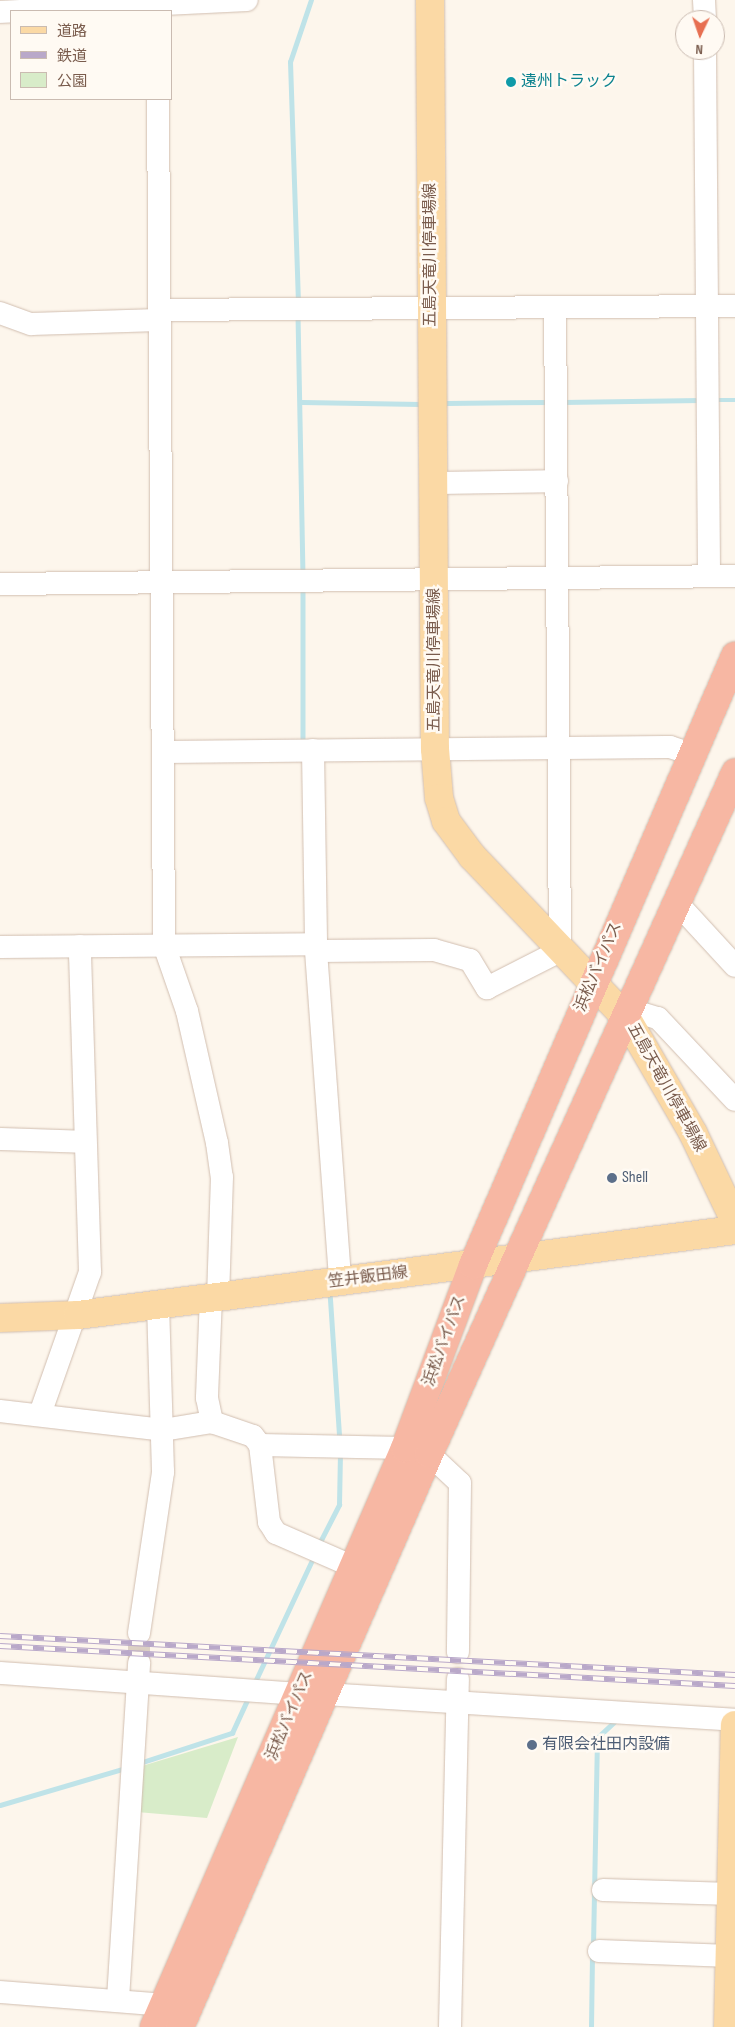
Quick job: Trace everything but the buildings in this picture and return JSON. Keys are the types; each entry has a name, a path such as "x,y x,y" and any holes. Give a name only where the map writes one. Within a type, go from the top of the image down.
{"highway":[{"name":"浜松バイパス","path":"180,2027 312,1694 417,1451 473,1265 591,983 735,656"},
{"name":"浜松バイパス","path":"159,2016 312,1694 354,1568 520,1257 735,775"}],"main road":[{"name":"五島天竜川停車場線","path":"430,0 430,306 435,749 446,821 472,856 560,951 591,983 629,1014 693,1133 735,1221"},
{"name":"笠井飯田線","path":"0,1318 78,1315 735,1230"},
{"path":"728,2027 735,1724"}],"street":[{"path":"45,10 247,0"},
{"path":"705,60 709,576"},
{"path":"158,100 165,752 164,945 187,1011 217,1144 222,1177 207,1398 212,1422"},
{"path":"0,313 31,324 159,315 430,306 735,306"},
{"path":"0,947 164,945 434,950 470,960 487,988 560,951 555,307"},
{"path":"433,483 557,481"},
{"path":"0,584 735,576"},
{"path":"165,752 670,747 692,754"},
{"path":"313,750 316,947 333,1282"},
{"path":"678,904 732,955"},
{"path":"40,1414 78,1315 90,1272 80,946"},
{"path":"629,1014 658,1018 735,1100"},
{"path":"0,1139 85,1142"},
{"path":"139,1633 163,1472 164,1430 158,1305"},
{"path":"0,1411 40,1414 164,1430 212,1422 253,1436 260,1445 269,1522 276,1533 354,1568"},
{"path":"260,1445 417,1451 460,1483 458,1652"},
{"path":"118,1999 138,1672"},
{"path":"0,1673 138,1672 312,1694 735,1720"},
{"path":"450,2027 455,1704 458,1679"},
{"path":"604,1890 731,1894"},
{"path":"599,1951 730,1956"},
{"path":"0,1992 118,1999 159,2016"}],"green space":[{"path":"238,1737 207,1818 137,1812 142,1766"}],"waterway":[{"path":"298,303 290,62 311,0"},
{"path":"298,315 303,575"},
{"path":"563,402 700,400"},
{"path":"713,400 735,400"},
{"path":"302,402 420,404"},
{"path":"447,403 550,402"},
{"path":"303,588 303,745"},
{"path":"330,1292 340,1441"},
{"path":"319,1544 339,1505 340,1454"},
{"path":"254,1684 314,1556"},
{"path":"140,1763 232,1733 249,1696"},
{"path":"593,1946 597,1738 614,1722"},
{"path":"0,1805 126,1768"},
{"path":"591,2027 592,1956"}],"tunnel":[{"path":"139,1633 139,1663"}],"railway":[{"path":"0,1636 735,1675"},
{"path":"0,1646 735,1686"}],"place":[{"name":"遠州トラック","path":"511,82"},
{"name":"Shell","path":"612,1178"},
{"name":"有限会社田内設備","path":"532,1745"}]}
